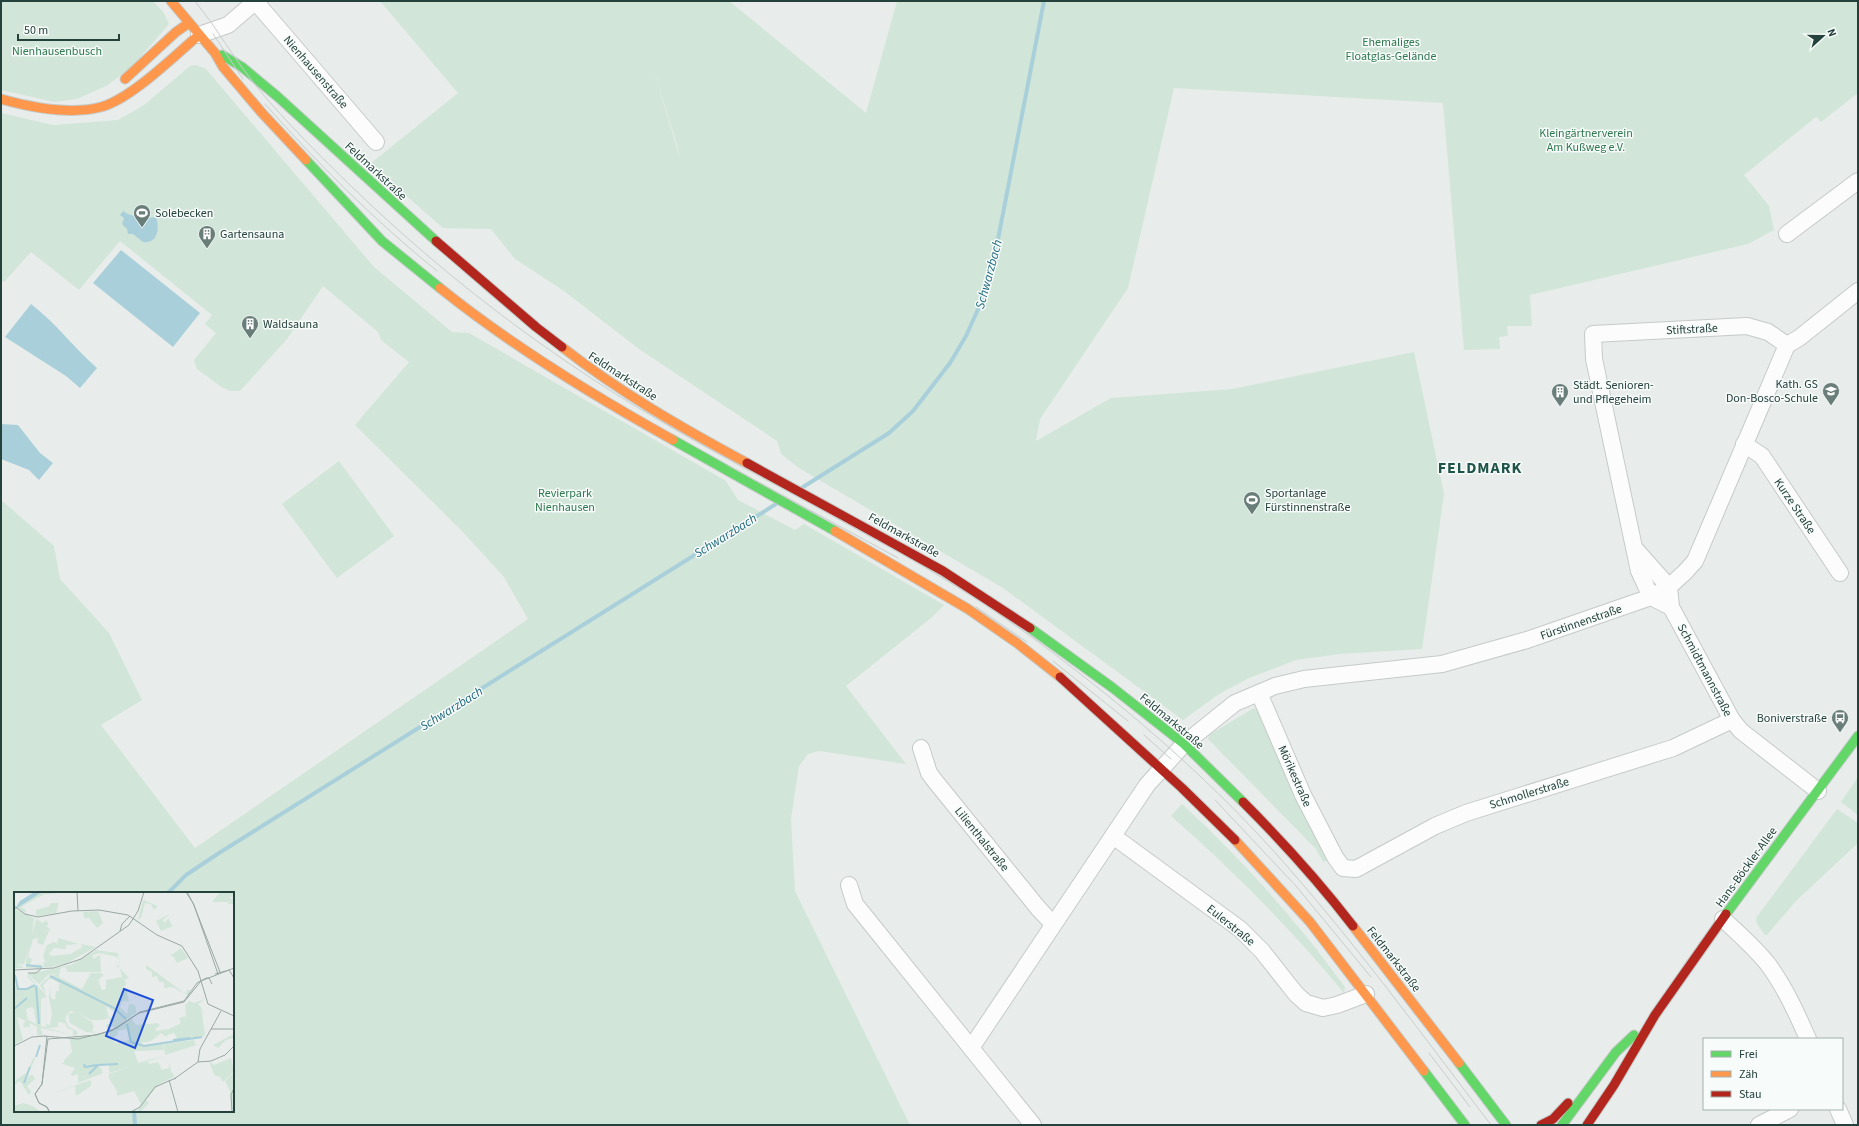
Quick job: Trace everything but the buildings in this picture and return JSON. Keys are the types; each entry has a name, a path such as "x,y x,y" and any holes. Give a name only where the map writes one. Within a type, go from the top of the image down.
{"main road":[{"path":"171,1 194,29"},
{"path":"115,86 134,72 176,32 194,29"},
{"path":"1,99 27,106 65,110 87,104 101,107 129,94 194,29"},
{"name":"Feldmarkstraße","path":"194,29 215,52 223,67 262,113 382,241 466,309 518,346 630,416 927,584 1001,631 1059,677 1161,768 1234,840 1310,922 1465,1125"},
{"name":"Feldmarkstraße","path":"215,52 232,60 278,97 429,235 573,357 621,391 666,418 943,571 1016,618 1112,688 1184,744 1262,821 1336,905 1506,1125"},
{"name":"Hans-Böckler-Allee","path":"1587,1125 1614,1085 1655,1014 1858,736"},
{"name":"Hans-Böckler-Allee","path":"1562,1125 1616,1052 1655,1014"},
{"path":"1541,1125 1547,1123 1562,1111 1577,1091 1587,1091"},
{"path":"1499,1116 1515,1125"}],"street":[{"name":"Nienhausenstraße","path":"194,29 228,25 257,1 261,8 376,142"},
{"path":"1787,234 1858,181"},
{"path":"1787,345 1799,338 1858,291"},
{"name":"Stiftstraße","path":"1636,550 1594,359 1593,334 1747,326 1768,332 1787,345"},
{"name":"Fürstinnenstraße","path":"1161,768 1184,744 1235,703 1275,686 1304,679 1442,664 1527,640 1651,597 1669,587 1685,573 1695,561 1787,345"},
{"name":"Kurze Straße","path":"1744,444 1762,456 1840,573"},
{"path":"1636,550 1669,587"},
{"path":"1636,550 1639,571 1651,597 1672,607"},
{"name":"Schmidtmannstraße","path":"1669,587 1672,607 1732,720 1741,731 1818,791"},
{"name":"Mörikestraße","path":"1259,693 1304,795 1335,857"},
{"name":"Schmollerstraße","path":"1335,857 1342,868 1356,869 1435,826 1466,813 1673,748 1732,720"},
{"name":"Lilienthalstraße","path":"921,748 929,773 935,781 1038,908 1053,924"},
{"path":"972,1048 1053,924 1147,785 1161,768"},
{"name":"Eulerstraße","path":"1113,836 1240,929 1262,951 1296,994 1306,1003 1323,1008 1337,1005 1366,994"},
{"path":"849,886 855,904 1033,1125"},
{"path":"1723,919 1751,945 1767,964 1784,991 1808,1038"},
{"path":"1759,1125 1788,1110"},
{"path":"1838,1110 1845,1125"}],"green space":[{"name":"Nienhausenbusch","path":"1,1 153,1 164,13 169,24 130,69 106,86 77,99 54,102 1,90"},
{"path":"380,1 729,1 866,113 897,1 1858,1 1858,93 1821,122 1816,117 1744,175 1769,206 1774,230 1748,244 1530,295 1532,326 1507,326 1508,336 1499,337 1500,349 1464,350 1443,103 1174,88 1128,288 1040,419 1036,441 1111,398 1232,389 1414,352 1444,494 1422,649 1339,654 1296,660 1249,678 1219,694 1183,720 1003,588 799,468 781,454 777,441 639,349 564,291 515,259 491,229 443,228 370,164 458,93","holes":["649,55 678,148 680,158"]},
{"name":"Revierpark Nienhausen","path":"196,65 206,69 374,267 452,332 469,333 726,481 738,500 795,530 804,524 944,605 931,618 846,686 906,764 819,751 808,754 799,766 791,819 795,891 910,1125 1,1125 1,500 54,546 60,579 109,633 142,700 101,725 195,848 528,619 504,577 462,531 355,425 409,362 382,341 378,332 323,286 287,339 240,391 230,391 220,386 197,369 194,360 216,333 205,324 212,315 120,241 79,290 31,252 4,282 1,280 1,113 53,125 118,120 144,105 190,66"},
{"path":"339,461 394,536 337,578 282,504"},
{"path":"1254,708 1259,712 1328,860 1323,862 1316,849 1208,739 1209,735"},
{"path":"1858,777 1858,815 1841,802"},
{"path":"1182,804 1268,891 1327,962 1345,987 1344,993 1304,946 1261,901 1171,816"},
{"path":"1837,809 1858,823 1858,843 1796,901 1766,936 1757,924 1756,918"}],"water":[{"name":"Solebecken","path":"123,211 138,217 156,217 158,230 155,238 148,242 143,242 133,234 128,234 127,229 122,224 124,218 120,215"},
{"path":"121,250 200,313 173,347 93,283"},
{"path":"31,304 49,319 97,368 80,388 66,376 5,337"},
{"path":"1,424 18,425 40,453 53,463 39,480 29,470 1,459"}],"waterway":[{"name":"Schwarzbach","path":"803,487 889,433 913,411 950,363 966,336 984,296 994,260 1044,1"},
{"name":"Schwarzbach","path":"169,892 186,875 219,853 776,504"},
{"name":"Schwarzbach","path":"134,1112 135,1125"}],"tram line":[{"path":"195,1 256,86 302,138 416,246 484,301 554,353 627,401 676,430 874,538 972,596 1055,654 1159,739 1225,800 1256,832 1313,896 1391,993 1491,1125"},
{"path":"213,34 243,79"},
{"path":"265,104 369,212 437,271"},
{"path":"729,466 898,558"},
{"path":"976,607 1027,642"},
{"path":"1053,661 1128,721"},
{"path":"1144,735 1171,759"},
{"path":"1215,800 1296,886 1371,977"},
{"path":"1429,1053 1470,1107"}],"traffic: fast":[{"path":"222,55 242,67 278,97 436,241"},
{"path":"306,160 382,241 440,288"},
{"path":"673,440 835,531"},
{"path":"1030,628 1113,688 1184,744 1243,802"},
{"path":"1726,914 1858,736"},
{"path":"1562,1125 1616,1052 1634,1035"},
{"path":"1459,1063 1506,1125"},
{"path":"1424,1071 1465,1125"}],"traffic: slow":[{"path":"171,1 215,53 223,67 262,113 306,160"},
{"path":"125,79 176,32 189,23"},
{"path":"1,99 51,109 77,110 101,107 113,102 139,86 199,35"},
{"path":"440,288 495,330 553,369 673,440"},
{"path":"562,347 629,395 699,437 747,463"},
{"path":"835,531 968,609 1017,643 1060,677"},
{"path":"1235,840 1310,922 1424,1071"},
{"path":"1353,926 1459,1063"}],"traffic: jam":[{"path":"436,241 536,327 562,347"},
{"path":"747,463 943,571 1030,628"},
{"path":"1060,677 1182,788 1235,840"},
{"path":"1243,802 1300,862 1353,926"},
{"path":"1587,1125 1614,1085 1655,1015 1726,914"},
{"path":"1541,1125 1553,1119 1568,1103"}],"place":[{"name":"Solebecken","path":"142,228"},
{"name":"Gartensauna","path":"207,249"},
{"name":"Waldsauna","path":"250,339"},
{"name":"Kath. GS Don-Bosco-Schule","path":"1831,406"},
{"name":"Städt. Senioren- und Pflegeheim","path":"1560,407"},
{"name":"Sportanlage Fürstinnenstraße","path":"1252,515"},
{"name":"Boniverstraße","path":"1840,733"}],"district":[{"name":"FELDMARK","path":"1480,467"}],"park label":[{"name":"Ehemaliges Floatglas-Gelände","path":"1391,49"},
{"name":"Kleingärtnerverein Am Kußweg e.V.","path":"1586,140"}]}
